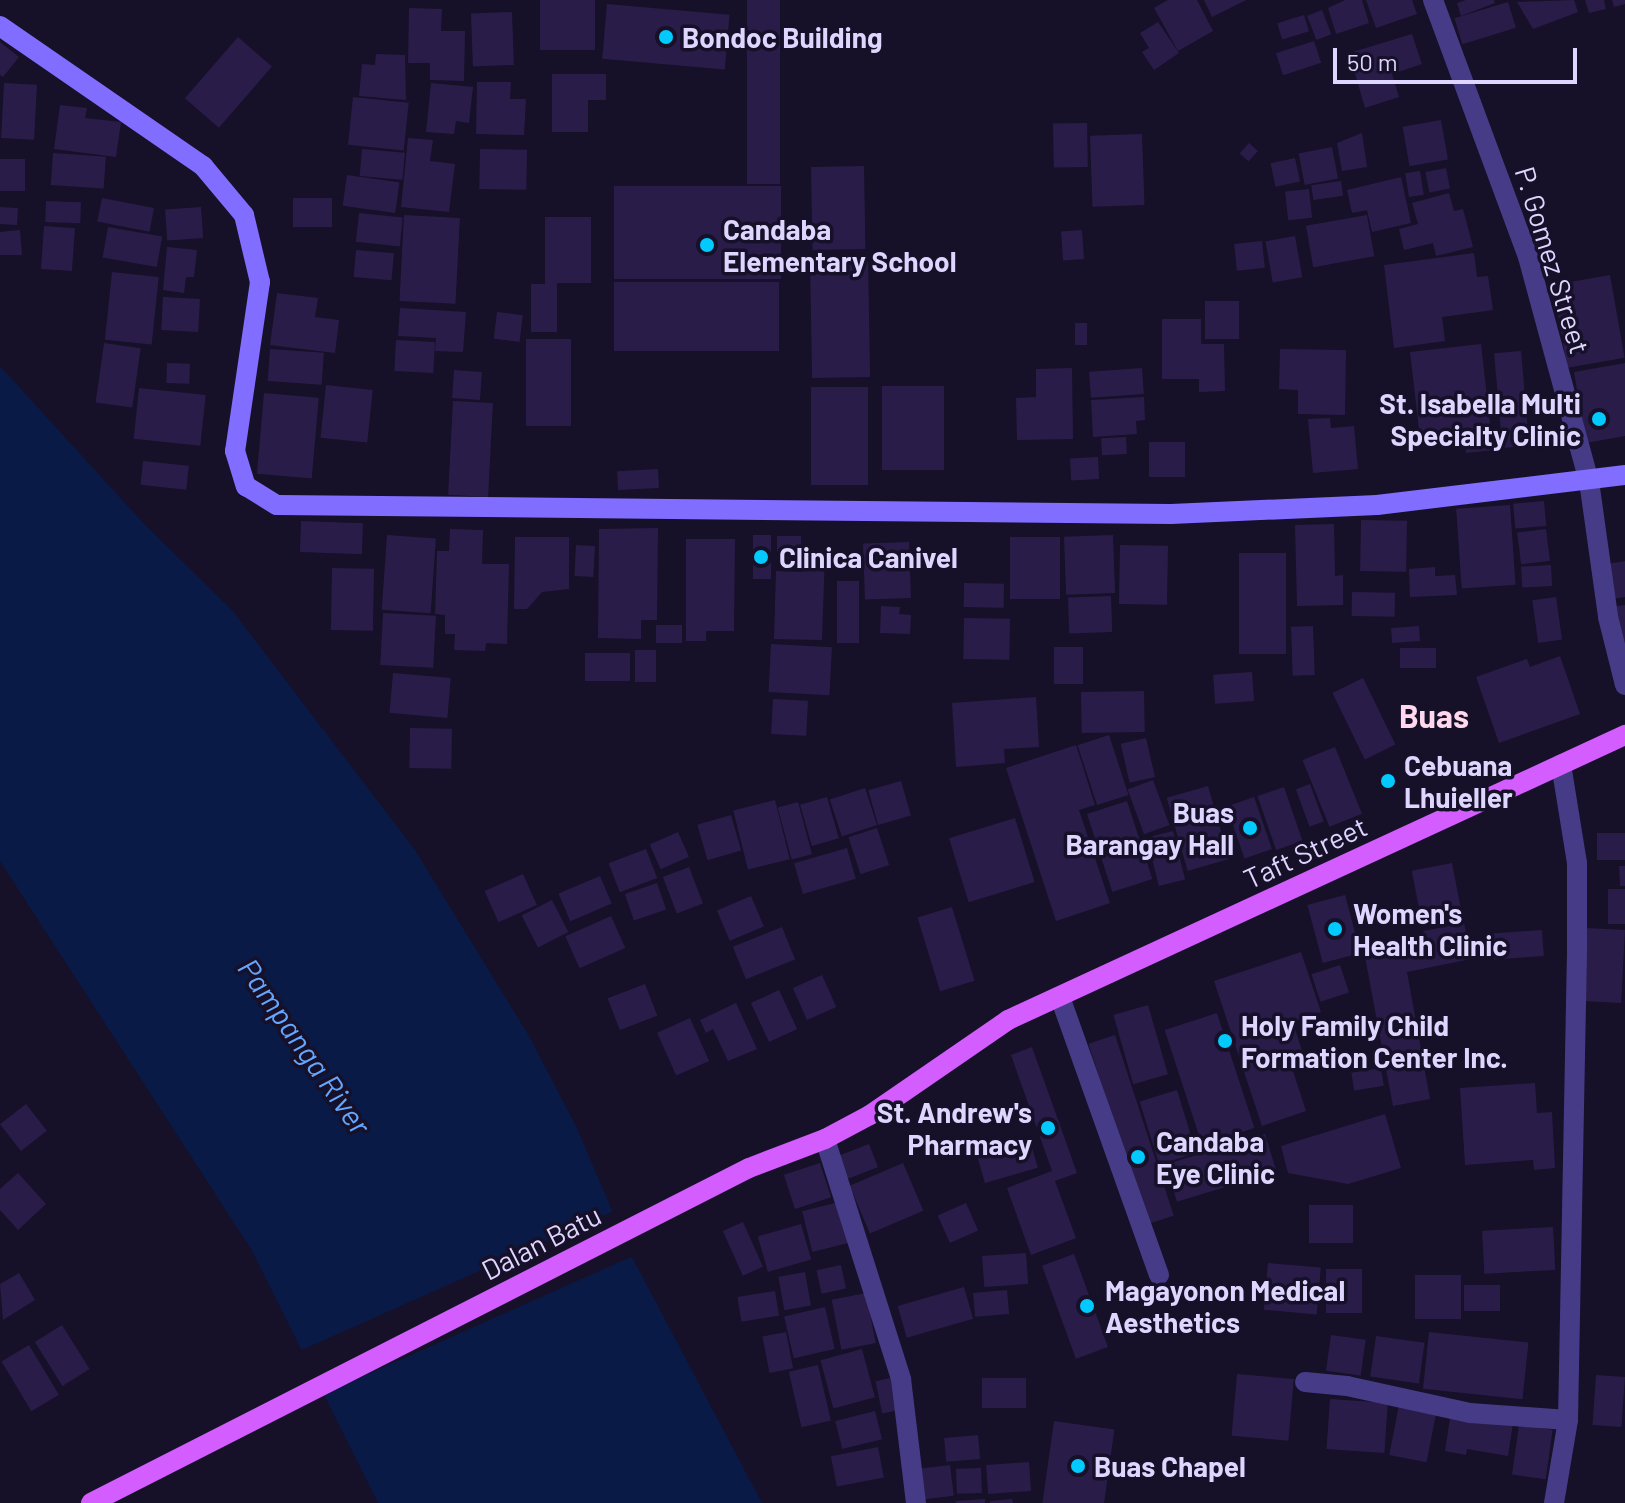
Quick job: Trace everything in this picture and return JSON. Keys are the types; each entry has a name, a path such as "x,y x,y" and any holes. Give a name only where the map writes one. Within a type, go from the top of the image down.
{"main road":[{"name":"Taft Street","path":"1008,1020 1625,735"},
{"name":"Dalan Batu","path":"93,1502 749,1168 825,1139 870,1115 1008,1020"}],"street":[{"name":"P. Gomez Street","path":"1433,0 1528,257 1589,481 1608,617 1625,685"},
{"path":"0,26 203,166 244,215 260,282 235,451 246,486 277,505 1171,514 1377,505 1625,475"},
{"path":"1554,1503 1568,1420 1577,863 1561,764"},
{"path":"1060,997 1159,1275"},
{"path":"825,1139 901,1379 916,1503"},
{"path":"1305,1382 1347,1386 1470,1413 1568,1420"}],"water":[{"name":"Pampanga River","path":"0,366 146,526 232,610 415,850 529,1036 576,1126 632,1257 762,1503 378,1503 251,1249 0,861"}],"pier":[{"path":"616,1210 636,1255 319,1396 299,1351"}],"building":[{"path":"540,0 595,0 595,50 540,50"},
{"path":"747,0 780,0 780,184 747,184"},
{"path":"1168,0 1197,0 1213,31 1178,51 1154,8"},
{"path":"1204,0 1246,0 1212,17"},
{"path":"1345,0 1362,0 1369,23 1336,34 1328,8"},
{"path":"1366,0 1412,0 1417,14 1376,28"},
{"path":"1494,0 1495,3 1461,16 1457,3"},
{"path":"1574,0 1578,12 1533,29 1517,2"},
{"path":"1585,0 1604,0 1606,9 1589,13"},
{"path":"1612,0 1625,0 1625,4 1614,7"},
{"path":"1508,2 1516,28 1462,44 1454,18"},
{"name":"Bondoc Building","path":"607,4 730,15 725,70 602,59"},
{"path":"409,8 442,9 441,31 465,31 464,81 430,80 430,63 408,63"},
{"path":"1322,10 1331,34 1316,40 1307,16"},
{"path":"512,12 514,65 473,66 471,13"},
{"path":"1304,15 1309,31 1282,39 1277,23"},
{"path":"1158,22 1179,53 1154,70 1142,52 1149,48 1140,33"},
{"path":"1412,34 1422,64 1392,74 1399,97 1365,108 1349,53"},
{"path":"238,37 272,67 219,128 185,98"},
{"path":"1314,41 1321,63 1283,75 1276,53"},
{"path":"0,42 19,57 3,77 0,75"},
{"path":"376,54 405,55 406,100 359,96 362,64 375,65"},
{"path":"552,74 606,74 606,100 588,100 588,132 552,132"},
{"path":"477,82 511,82 510,99 526,99 524,135 476,134"},
{"path":"4,83 37,85 34,140 1,138"},
{"path":"431,83 473,87 469,123 456,121 454,134 426,132"},
{"path":"353,97 409,103 404,151 348,145"},
{"path":"60,105 87,108 85,118 121,122 116,157 54,149"},
{"path":"1441,120 1448,159 1410,166 1403,127"},
{"path":"1087,123 1088,167 1054,168 1053,124"},
{"path":"1362,133 1367,167 1342,171 1337,143"},
{"path":"1142,134 1144,205 1093,207 1090,136"},
{"path":"408,138 433,140 430,161 455,164 449,212 401,207"},
{"path":"1249,143 1258,151 1249,161 1240,153"},
{"path":"1332,147 1338,178 1305,185 1299,153"},
{"path":"362,149 405,153 402,180 360,176"},
{"path":"480,149 527,150 526,190 479,189"},
{"path":"53,153 106,157 104,189 51,185"},
{"path":"1295,158 1300,181 1276,187 1271,163"},
{"path":"0,159 25,159 25,191 0,191"},
{"path":"864,166 865,249 812,250 811,167"},
{"path":"1446,168 1450,189 1429,193 1425,172"},
{"path":"1420,171 1424,195 1409,197 1405,173"},
{"path":"347,175 399,182 395,213 343,206"},
{"path":"1401,177 1411,223 1372,232 1367,210 1352,213 1347,190"},
{"path":"1341,181 1343,196 1313,200 1311,185"},
{"path":"614,186 781,186 781,279 614,279"},
{"path":"1309,189 1312,218 1288,220 1285,192"},
{"path":"1449,193 1454,211 1463,209 1473,247 1436,256 1433,243 1404,250 1399,229 1418,224 1412,203"},
{"path":"102,198 154,208 149,232 97,222"},
{"path":"293,198 332,198 332,227 293,227"},
{"path":"46,201 81,202 80,223 45,222"},
{"path":"0,207 18,208 17,225 0,224"},
{"path":"201,207 203,238 167,240 165,210"},
{"path":"359,213 403,218 400,246 356,242"},
{"path":"404,215 460,218 455,304 399,301"},
{"path":"1367,215 1374,256 1313,267 1306,226"},
{"path":"545,217 591,217 591,283 557,283 557,332 531,332 531,284 545,284"},
{"path":"44,226 75,228 72,271 41,269"},
{"path":"108,227 162,237 157,267 103,258"},
{"path":"20,230 22,255 0,255 0,232"},
{"path":"1082,230 1084,259 1063,260 1061,231"},
{"path":"1295,236 1302,277 1273,283 1265,241"},
{"path":"1262,241 1265,268 1237,271 1234,244"},
{"path":"167,247 197,250 194,277 186,277 184,293 163,290"},
{"path":"356,250 394,253 392,280 354,277"},
{"path":"1474,253 1477,277 1488,276 1493,310 1442,317 1445,341 1394,348 1384,265"},
{"path":"868,258 870,377 812,378 810,259"},
{"path":"112,272 159,277 152,345 105,340"},
{"path":"1610,275 1625,358 1567,368 1553,285"},
{"path":"614,282 779,282 779,351 614,351"},
{"path":"277,293 318,298 315,317 339,320 335,353 270,345"},
{"path":"163,297 200,299 198,332 161,330"},
{"path":"1205,301 1239,301 1239,339 1205,339"},
{"path":"400,308 466,312 463,352 435,351 436,338 398,336"},
{"path":"497,312 523,315 520,342 494,339"},
{"path":"1162,319 1201,319 1201,344 1224,344 1225,391 1199,392 1199,379 1162,379"},
{"path":"1075,323 1087,323 1087,345 1075,345"},
{"path":"526,339 571,339 571,426 526,426"},
{"path":"396,340 435,342 433,373 394,371"},
{"path":"104,343 141,348 132,408 96,402"},
{"path":"1481,344 1493,450 1466,453 1465,442 1421,447 1410,352"},
{"path":"270,349 324,353 322,385 268,381"},
{"path":"1280,349 1346,350 1345,415 1298,414 1298,390 1279,389"},
{"path":"1521,351 1529,446 1502,448 1494,353"},
{"path":"167,363 190,364 189,384 166,383"},
{"path":"1625,363 1625,436 1586,443 1574,372"},
{"path":"1072,368 1073,439 1017,440 1016,398 1036,397 1036,369"},
{"path":"1142,368 1144,394 1091,398 1089,372"},
{"path":"454,370 482,372 480,400 452,398"},
{"path":"326,385 373,390 367,443 320,438"},
{"path":"882,386 944,386 944,470 882,470"},
{"path":"811,387 868,387 868,485 811,485"},
{"path":"139,388 206,395 200,446 134,439"},
{"path":"264,393 319,398 312,478 257,474"},
{"path":"1144,397 1145,420 1136,421 1137,434 1093,437 1091,400"},
{"path":"453,401 493,403 488,497 448,495"},
{"path":"1330,418 1331,428 1354,426 1358,469 1313,473 1308,419"},
{"path":"1126,437 1127,454 1102,455 1101,438"},
{"path":"1149,442 1185,442 1185,477 1149,477"},
{"path":"1098,457 1099,479 1071,480 1070,458"},
{"path":"143,461 189,466 186,490 140,485"},
{"path":"658,469 659,488 618,490 617,471"},
{"path":"1544,501 1546,526 1515,529 1513,504"},
{"path":"1510,505 1516,585 1462,589 1456,509"},
{"path":"1361,520 1407,521 1406,572 1360,571"},
{"path":"301,521 363,523 362,554 300,552"},
{"path":"1334,524 1335,576 1343,575 1343,605 1297,606 1295,525"},
{"path":"658,528 657,620 641,620 641,639 598,638 599,529"},
{"path":"450,529 483,530 482,564 509,564 507,644 486,643 485,651 454,650 455,634 445,634 445,615 435,614 437,551 449,551"},
{"path":"1546,529 1550,561 1521,564 1517,533"},
{"path":"387,535 436,538 431,613 382,610"},
{"name":"Clinica Canivel","path":"753,535 771,535 771,579 753,579"},
{"path":"1113,535 1115,593 1066,595 1064,537"},
{"path":"777,536 801,536 801,564 777,564"},
{"path":"515,537 569,537 569,589 542,592 527,609 514,609"},
{"path":"1010,537 1060,537 1060,599 1010,599"},
{"path":"686,539 735,539 734,631 706,631 706,641 686,641"},
{"path":"909,542 911,598 865,600 863,544"},
{"path":"576,545 595,546 593,577 574,576"},
{"path":"1120,545 1168,546 1167,605 1119,604"},
{"path":"1239,553 1286,553 1286,654 1239,654"},
{"path":"803,554 825,554 822,640 774,639 776,571 803,572"},
{"path":"1625,561 1625,597 1612,599 1606,564"},
{"path":"1551,565 1552,586 1522,588 1521,567"},
{"path":"1435,567 1435,576 1455,575 1457,595 1410,597 1409,569"},
{"path":"332,568 374,569 373,631 331,630"},
{"path":"837,581 859,581 859,643 837,643"},
{"path":"964,583 1004,584 1004,608 964,607"},
{"path":"1352,592 1395,593 1395,617 1352,616"},
{"path":"1111,596 1112,632 1069,633 1068,598"},
{"path":"1556,597 1562,640 1538,643 1532,600"},
{"path":"1625,605 1625,667 1612,607"},
{"path":"881,606 900,607 899,614 911,615 910,634 880,633"},
{"path":"383,613 436,616 433,668 380,665"},
{"path":"964,618 1010,619 1009,660 963,659"},
{"path":"656,625 682,625 682,643 656,643"},
{"path":"1313,626 1315,675 1293,676 1291,627"},
{"path":"1419,626 1420,641 1392,643 1391,628"},
{"path":"771,644 832,647 829,695 768,692"},
{"path":"1054,647 1083,647 1083,684 1054,684"},
{"path":"1400,648 1436,648 1436,668 1400,668"},
{"path":"635,650 656,650 656,682 635,682"},
{"path":"585,653 630,653 630,681 585,681"},
{"path":"1560,656 1580,714 1499,743 1476,677 1527,659 1530,667"},
{"path":"1252,672 1254,701 1215,704 1213,675"},
{"path":"393,673 451,678 447,718 390,713"},
{"path":"1363,678 1395,745 1365,759 1332,693"},
{"path":"1144,691 1145,732 1082,733 1081,692"},
{"path":"1036,697 1039,747 1004,749 1005,763 956,767 952,703"},
{"path":"773,699 808,701 806,736 771,734"},
{"path":"410,728 452,729 451,769 409,768"},
{"path":"1109,735 1128,795 1097,805 1078,745"},
{"path":"1146,738 1155,777 1130,783 1121,744"},
{"path":"1076,745 1095,805 1079,810 1110,903 1056,921 1006,768"},
{"path":"1335,747 1362,814 1330,827 1303,760"},
{"path":"1153,780 1169,825 1144,834 1128,789"},
{"path":"901,781 911,816 878,825 868,790"},
{"path":"1310,784 1324,822 1310,827 1296,789"},
{"path":"1208,786 1229,859 1188,871 1167,798"},
{"path":"1284,787 1303,841 1276,850 1258,796"},
{"path":"865,788 877,825 842,837 830,799"},
{"path":"827,797 839,838 812,846 800,805"},
{"name":"Buas Barangay Hall","path":"1254,797 1272,849 1244,858 1227,806"},
{"path":"775,800 790,859 748,870 733,810"},
{"path":"1127,801 1152,879 1112,892 1087,814"},
{"path":"798,802 812,854 792,860 778,807"},
{"path":"731,815 741,851 708,860 697,825"},
{"path":"1015,818 1035,882 969,902 949,838"},
{"path":"877,828 889,865 861,874 848,837"},
{"path":"1173,831 1185,880 1159,886 1147,838"},
{"path":"678,832 689,857 661,869 650,845"},
{"path":"1597,833 1625,833 1625,860 1597,860"},
{"path":"847,848 856,879 803,894 794,863"},
{"path":"646,849 657,878 620,892 609,863"},
{"path":"1452,863 1462,915 1422,923 1412,871"},
{"path":"1619,866 1625,866 1625,886 1620,886"},
{"path":"689,867 703,903 677,913 663,877"},
{"path":"523,874 537,905 498,922 485,891"},
{"path":"600,876 612,904 570,921 559,894"},
{"path":"657,883 666,909 634,921 625,894"},
{"path":"1608,889 1625,889 1625,924 1608,924"},
{"name":"Women's Health Clinic","path":"1345,895 1361,953 1323,963 1307,905"},
{"path":"751,896 764,926 730,941 717,910"},
{"path":"552,900 568,932 538,948 522,915"},
{"path":"952,907 975,981 940,991 918,918"},
{"path":"611,916 625,948 580,968 565,936"},
{"path":"1464,923 1471,959 1407,972 1430,1099 1393,1106 1365,957 1426,945 1423,931"},
{"path":"782,927 795,959 746,979 733,947"},
{"path":"1587,928 1625,930 1621,1003 1583,1001"},
{"path":"1542,930 1544,956 1494,959 1492,933"},
{"path":"1301,952 1321,1012 1293,1022 1306,1064 1292,1068 1306,1111 1262,1126 1214,981"},
{"path":"1340,965 1349,993 1320,1002 1311,974"},
{"path":"822,975 836,1007 807,1020 793,988"},
{"path":"645,984 657,1016 620,1030 608,998"},
{"path":"779,990 797,1029 769,1042 751,1003"},
{"path":"736,1003 757,1049 728,1061 713,1029 706,1033 700,1020"},
{"path":"1148,1005 1168,1074 1133,1084 1113,1015"},
{"path":"1217,1013 1254,1128 1202,1145 1165,1030"},
{"path":"690,1018 709,1061 676,1076 657,1033"},
{"path":"1115,1035 1174,1216 1147,1224 1088,1044"},
{"path":"1032,1047 1077,1173 1055,1181 1076,1238 1031,1255 1007,1188 1052,1171 1011,1055"},
{"path":"1381,1068 1384,1086 1354,1090 1351,1073"},
{"path":"1535,1083 1537,1113 1552,1112 1555,1168 1534,1170 1533,1160 1465,1165 1460,1088"},
{"path":"1177,1090 1196,1153 1159,1165 1140,1101"},
{"path":"26,1104 47,1131 21,1151 0,1124"},
{"path":"1385,1114 1401,1168 1348,1184 1288,1173 1281,1146"},
{"path":"1265,1134 1276,1171 1177,1202 1166,1164"},
{"path":"1029,1137 1038,1168 985,1183 976,1152"},
{"path":"869,1144 878,1167 843,1181 834,1157"},
{"path":"820,1163 831,1197 795,1209 784,1175"},
{"path":"903,1163 923,1211 870,1234 850,1186"},
{"path":"18,1173 46,1204 18,1230 0,1210 0,1189"},
{"path":"839,1202 849,1243 812,1252 802,1211"},
{"path":"966,1203 978,1230 950,1243 938,1216"},
{"path":"1309,1205 1353,1205 1353,1243 1309,1243"},
{"path":"743,1222 763,1267 743,1276 723,1231"},
{"path":"801,1224 811,1260 768,1272 758,1236"},
{"path":"1553,1227 1555,1270 1484,1274 1482,1231"},
{"path":"1026,1253 1028,1284 984,1287 982,1256"},
{"path":"1074,1254 1108,1347 1076,1359 1042,1266"},
{"path":"1268,1263 1321,1268 1317,1314 1264,1310"},
{"path":"841,1265 846,1288 822,1294 817,1270"},
{"path":"1326,1269 1362,1269 1362,1313 1326,1313"},
{"path":"805,1272 811,1305 784,1310 778,1277"},
{"path":"19,1273 35,1300 3,1320 0,1284"},
{"path":"1415,1275 1461,1275 1461,1319 1415,1319"},
{"path":"1464,1285 1500,1285 1500,1311 1464,1311"},
{"path":"964,1287 973,1319 907,1338 898,1306"},
{"path":"1007,1290 1009,1314 975,1317 973,1293"},
{"path":"775,1291 779,1316 741,1322 737,1297"},
{"path":"866,1293 876,1343 841,1350 832,1300"},
{"path":"825,1307 835,1349 794,1358 784,1316"},
{"path":"62,1325 90,1369 62,1386 35,1342"},
{"path":"786,1332 793,1368 770,1373 762,1337"},
{"path":"1429,1332 1528,1342 1522,1399 1423,1389"},
{"path":"1331,1335 1366,1340 1361,1376 1326,1371"},
{"path":"1376,1336 1425,1343 1419,1383 1370,1377"},
{"path":"29,1345 59,1395 31,1411 2,1361"},
{"path":"862,1349 875,1397 833,1408 820,1360"},
{"path":"818,1365 831,1421 802,1427 789,1372"},
{"path":"1237,1374 1294,1379 1288,1441 1232,1436"},
{"path":"1596,1375 1625,1377 1621,1427 1593,1425"},
{"path":"895,1377 902,1409 882,1413 875,1381"},
{"path":"982,1378 1026,1378 1026,1408 982,1408"},
{"path":"1330,1399 1388,1403 1384,1453 1327,1449"},
{"path":"1399,1405 1436,1412 1427,1462 1389,1455"},
{"path":"875,1411 882,1439 842,1449 835,1421"},
{"path":"1451,1412 1513,1423 1508,1456 1467,1449 1466,1455 1445,1451"},
{"name":"Buas Chapel","path":"1054,1421 1114,1429 1104,1503 1042,1503"},
{"path":"1519,1425 1553,1430 1546,1479 1512,1475"},
{"path":"978,1435 980,1459 946,1462 944,1438"},
{"path":"878,1447 884,1477 837,1487 831,1456"},
{"path":"1029,1462 1031,1491 988,1494 986,1465"},
{"path":"950,1465 954,1496 923,1500 919,1469"},
{"path":"981,1468 982,1493 957,1494 956,1469"},
{"path":"985,1499 985,1503 956,1503 956,1501"},
{"path":"1012,1499 1013,1503 990,1503 990,1501"}],"place":[{"name":"Bondoc Building","path":"666,37"},
{"name":"Candaba Elementary School","path":"707,245"},
{"name":"St. Isabella Multi Specialty Clinic","path":"1599,419"},
{"name":"Clinica Canivel","path":"761,557"},
{"name":"Cebuana Lhuieller","path":"1388,781"},
{"name":"Buas Barangay Hall","path":"1250,828"},
{"name":"Women's Health Clinic","path":"1335,929"},
{"name":"Holy Family Child Formation Center Inc.","path":"1225,1041"},
{"name":"St. Andrew's Pharmacy","path":"1048,1128"},
{"name":"Candaba Eye Clinic","path":"1138,1157"},
{"name":"Magayonon Medical Aesthetics","path":"1087,1306"},
{"name":"Buas Chapel","path":"1078,1466"}],"district":[{"name":"Buas","path":"1434,715"}]}
